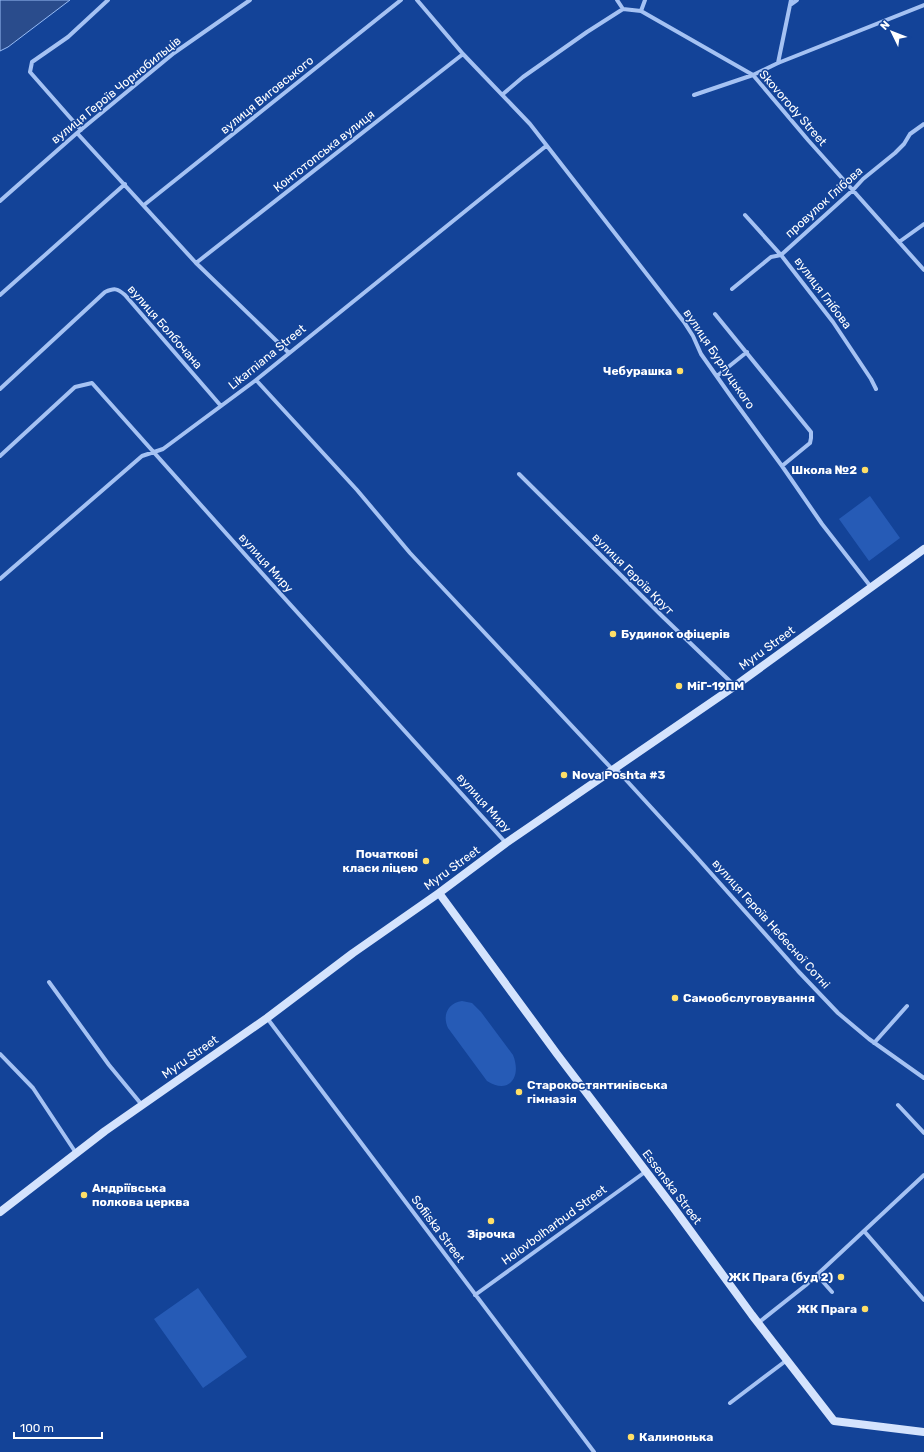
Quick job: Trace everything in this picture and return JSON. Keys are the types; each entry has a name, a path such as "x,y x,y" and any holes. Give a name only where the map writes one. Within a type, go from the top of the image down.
{"main road":[{"name":"Myru Street","path":"0,1212 142,1105 267,1018 353,953 439,893 506,843 735,686 924,549"},
{"name":"Essenska Street","path":"439,893 645,1172 673,1207 758,1323 834,1421 924,1432"}],"street":[{"path":"81,130 30,72 32,62 68,37 108,0"},
{"name":"вулиця Героїв Чорнобильців","path":"0,201 77,133 174,53 250,0"},
{"name":"вулиця Виговського","path":"144,205 402,0"},
{"path":"417,0 463,54 503,94 530,124 546,146"},
{"path":"503,94 523,77 587,32 623,9 617,0"},
{"path":"641,10 645,0"},
{"path":"778,62 790,2 797,0"},
{"path":"694,95 753,75 778,62 924,5"},
{"name":"Skovorody Street","path":"623,9 641,10 753,75 924,270"},
{"name":"Контотопська вулиця","path":"196,263 463,54"},
{"name":"провулок Глібова","path":"732,289 771,257 781,254 853,190 863,179 895,153 904,144 910,134 924,124"},
{"path":"77,133 196,263 289,353"},
{"name":"Likarniana Street","path":"0,579 142,456 163,449 256,380 546,146"},
{"name":"вулиця Бурлуцького","path":"546,146 684,322 693,336 701,354 822,524 871,587"},
{"path":"0,295 125,184"},
{"name":"вулиця Глібова","path":"745,216 781,254 833,322 876,389"},
{"path":"899,242 924,224"},
{"name":"вулиця Болбочана","path":"0,389 105,292 113,288 119,290 125,295 221,406"},
{"path":"716,314 811,432 810,443 782,466"},
{"path":"717,376 747,352"},
{"name":"вулиця Героїв Небесної Сотні","path":"256,380 357,490 410,553 692,852 798,971 838,1013 874,1043 924,1078"},
{"name":"вулиця Миру","path":"0,456 75,387 92,383 506,843"},
{"name":"вулиця Героїв Крут","path":"519,474 735,686"},
{"path":"0,571 4,576"},
{"path":"49,982 109,1065 142,1105"},
{"path":"874,1043 907,1006"},
{"name":"Sofiiska Street","path":"267,1018 594,1452"},
{"path":"0,1054 33,1088 76,1154"},
{"path":"898,1105 924,1134"},
{"name":"Holovbolharbud Street","path":"475,1295 645,1172"},
{"path":"758,1323 817,1274 924,1175"},
{"path":"864,1231 924,1300"},
{"path":"817,1274 832,1292"},
{"path":"730,1403 787,1360"}],"shaded area":[{"path":"0,0 70,0 8,47 0,51"},
{"path":"870,496 900,538 869,561 839,519"},
{"path":"462,1001 472,1003 481,1012 513,1055 516,1070 515,1077 512,1082 507,1085 495,1085 487,1081 448,1028 446,1023 446,1014 448,1010 453,1004"},
{"path":"198,1288 247,1357 203,1388 154,1319"}],"place":[{"name":"Чебурашка","path":"680,371"},
{"name":"Школа №2","path":"865,470"},
{"name":"Будинок офіцерів","path":"613,634"},
{"name":"МіГ-19ПМ","path":"679,686"},
{"name":"Nova Poshta #3","path":"564,775"},
{"name":"Початкові класи ліцею","path":"426,861"},
{"name":"Самообслуговування","path":"675,998"},
{"name":"Старокостянтинівська гімназія","path":"519,1092"},
{"name":"Андріївська полкова церква","path":"84,1195"},
{"name":"Зірочка","path":"491,1221"},
{"name":"ЖК Прага (буд 2)","path":"841,1277"},
{"name":"ЖК Прага","path":"865,1309"},
{"name":"Калинонька","path":"631,1437"}]}
